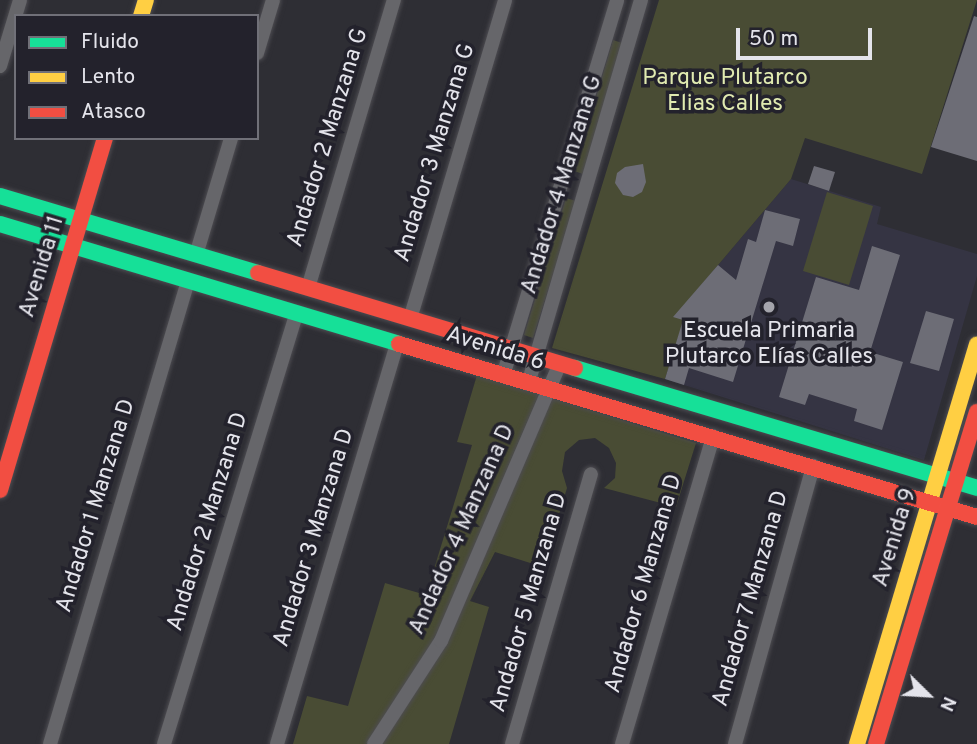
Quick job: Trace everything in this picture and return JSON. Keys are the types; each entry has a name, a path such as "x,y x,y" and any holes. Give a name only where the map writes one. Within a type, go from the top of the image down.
{"street":[{"path":"259,47 274,0"},
{"name":"Andador 2 Manzana G","path":"308,288 394,0"},
{"name":"Andador 3 Manzana G","path":"410,319 505,0"},
{"name":"Andador 4 Manzana G","path":"503,376 617,0"},
{"name":"Andador 4 Manzana G","path":"528,384 641,0"},
{"path":"0,66 14,20"},
{"path":"609,26 632,33"},
{"name":"Avenida 11","path":"0,490 104,140"},
{"path":"196,255 230,140"},
{"path":"561,186 584,193"},
{"name":"Avenida 6","path":"0,196 977,488"},
{"name":"Avenida 6","path":"0,224 977,517"},
{"name":"Andador 1 Manzana D","path":"50,744 188,282"},
{"name":"Andador 2 Manzana D","path":"164,744 297,313"},
{"name":"Andador 3 Manzana D","path":"277,744 397,345"},
{"name":"Avenida 9","path":"857,744 977,345"},
{"name":"Andador 4 Manzana D","path":"374,744 441,641 561,364"},
{"name":"Avenida 9","path":"876,744 977,412"},
{"name":"Andador 6 Manzana D","path":"622,744 713,436"},
{"name":"Andador 7 Manzana D","path":"735,744 813,466"},
{"name":"Andador 5 Manzana D","path":"512,744 591,474"}],"shaded area":[{"path":"791,179 881,207 877,224 977,254 977,276 924,460 665,379 691,297"}],"green space":[{"name":"Parque Plutarco Elias Calles","path":"659,0 977,0 922,174 805,138 791,179 691,297 665,379 552,348"},
{"path":"613,40 622,43 583,174 574,171"},
{"path":"827,192 873,206 849,285 803,271"},
{"path":"566,198 576,201 533,338 524,335"},
{"path":"477,375 696,443 676,507 604,488 615,478 616,463 609,448 595,438 579,440 565,452 562,471 567,488 543,567 495,552 470,601 489,607 449,744 293,744 307,696 348,706 385,583 426,595 472,445 457,442"}],"building":[{"path":"974,16 977,17 977,161 931,147"},
{"path":"643,164 646,182 642,192 633,197 623,195 615,183 617,173 625,167"},
{"path":"814,166 835,172 829,191 808,184"},
{"path":"765,210 800,219 793,246 776,241 733,382 689,368 684,385 665,379 683,320 673,317 718,265 736,280 748,239 756,242"},
{"path":"872,246 900,255 870,352 903,362 882,430 854,421 857,409 809,394 805,405 779,397 816,277 859,290"},
{"path":"926,311 954,319 939,371 910,363"}],"traffic: fast":[{"path":"0,196 258,273"},
{"path":"0,224 399,344"},
{"path":"575,368 977,488"}],"traffic: slow":[{"path":"142,14 146,0"},
{"path":"857,744 977,345"}],"traffic: jam":[{"path":"0,490 104,140"},
{"path":"258,273 575,368"},
{"path":"399,344 977,517"},
{"path":"876,744 977,412"}],"place":[{"name":"Escuela Primaria Plutarco Elías Calles","path":"769,307"}]}
